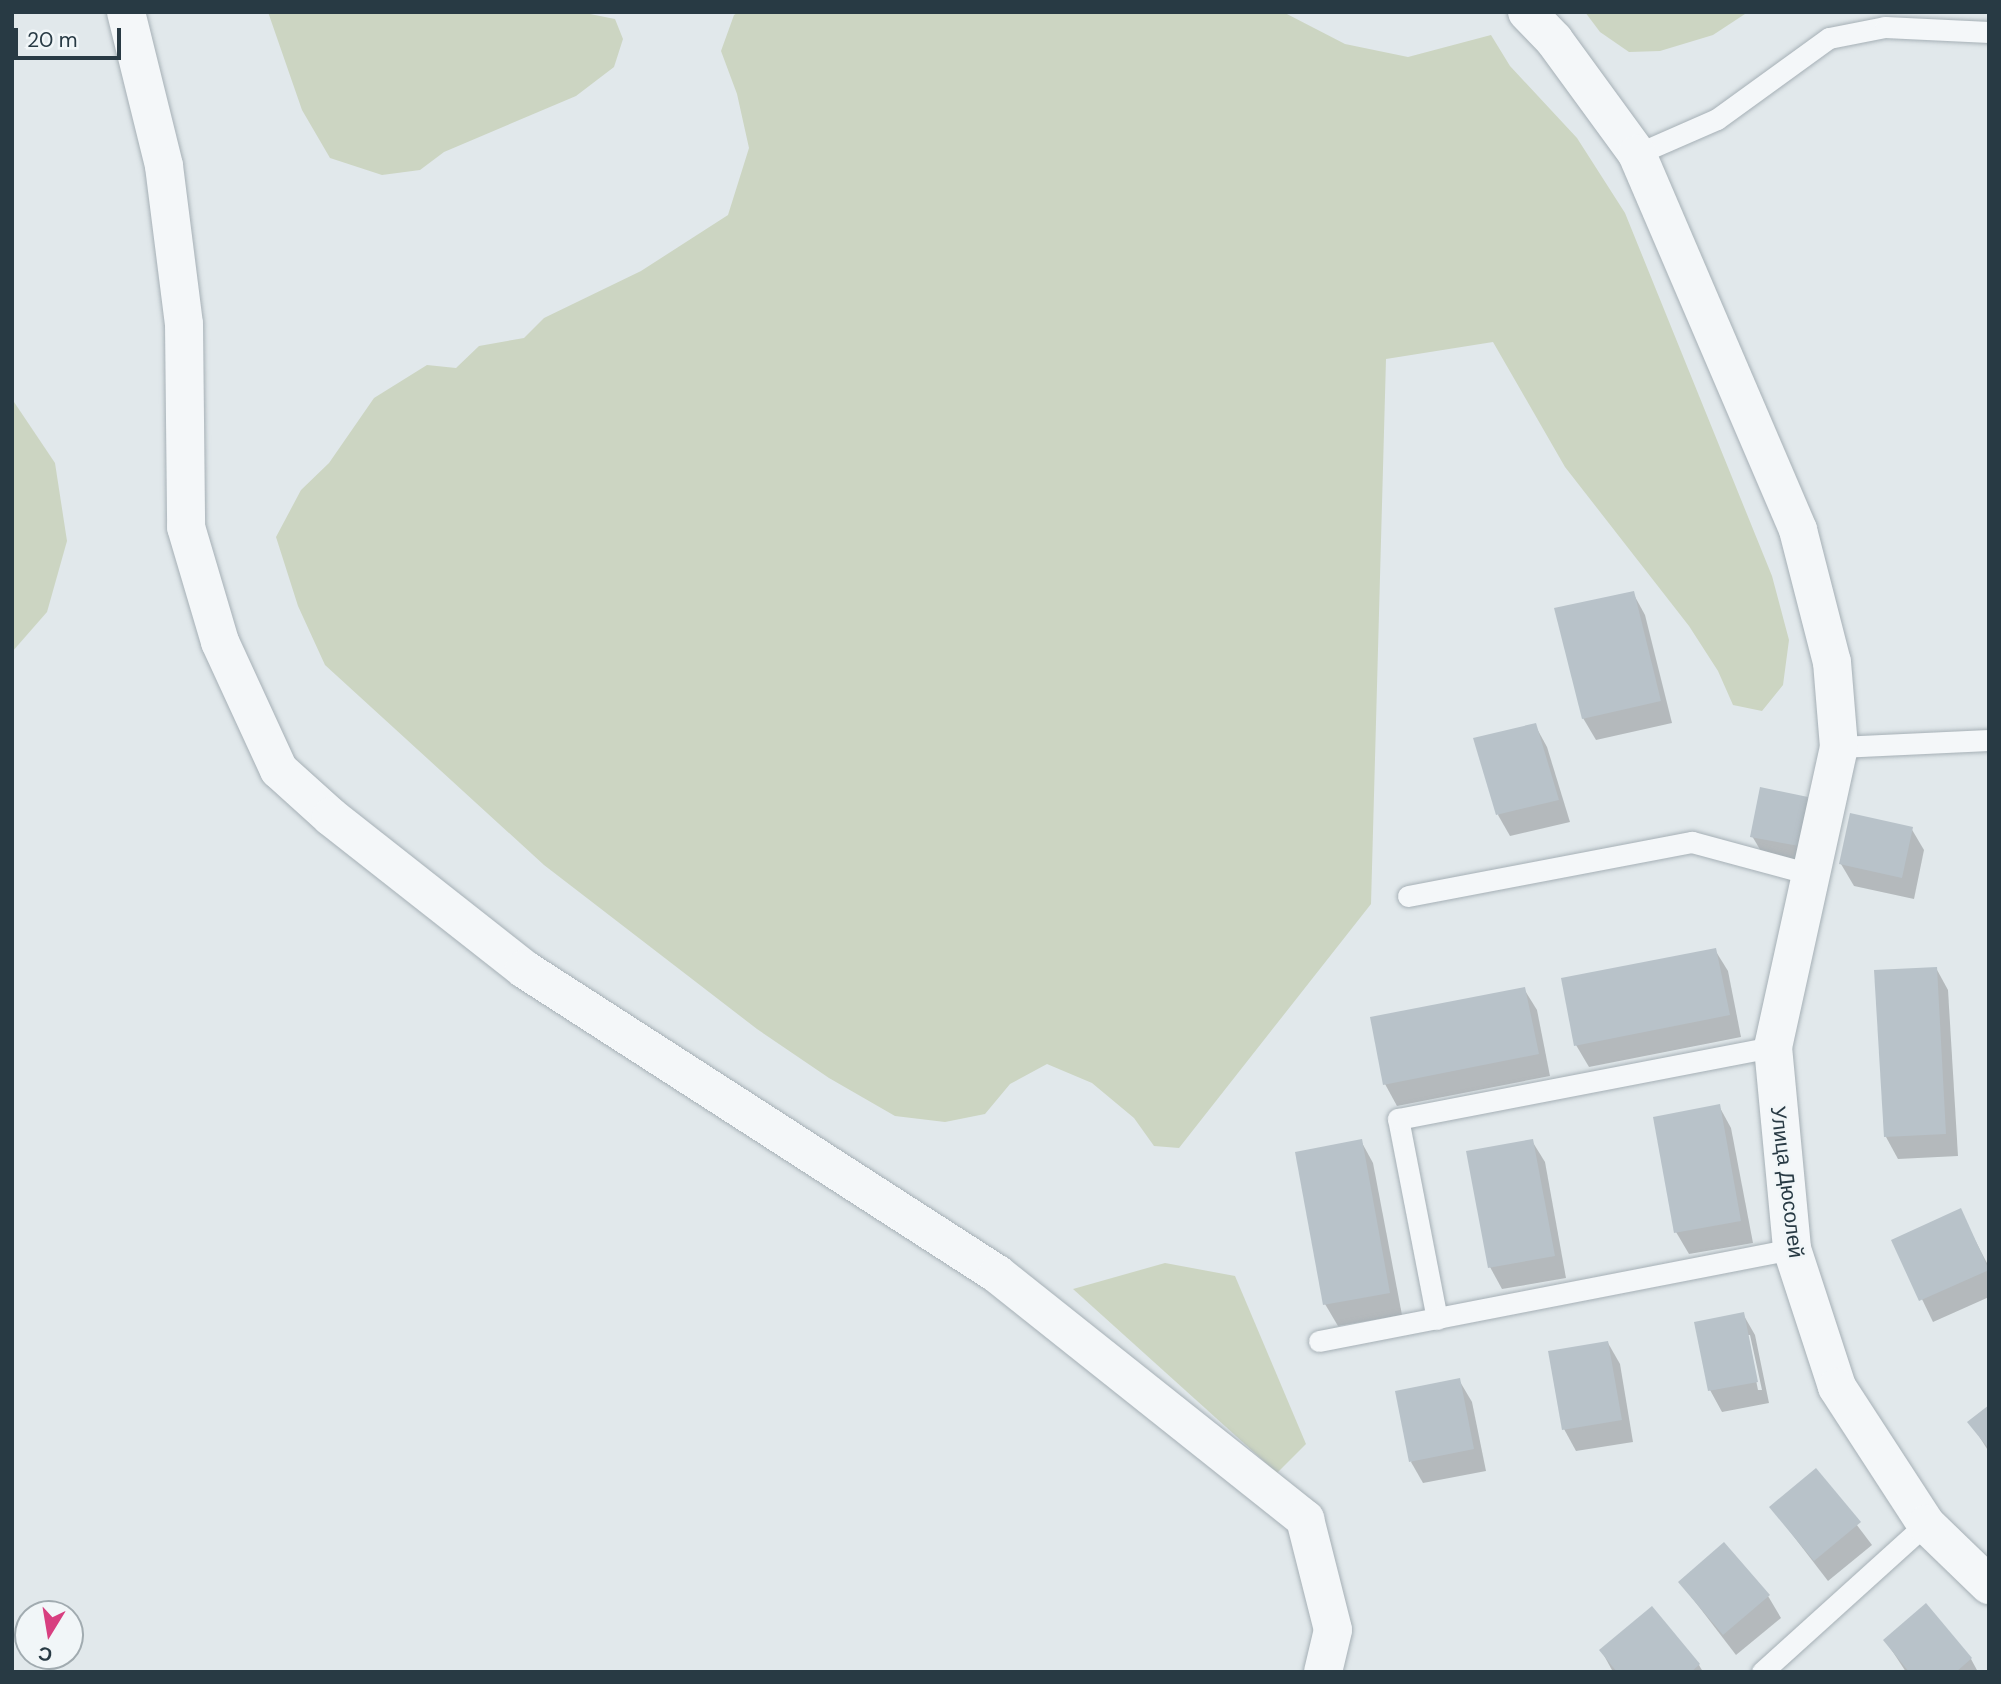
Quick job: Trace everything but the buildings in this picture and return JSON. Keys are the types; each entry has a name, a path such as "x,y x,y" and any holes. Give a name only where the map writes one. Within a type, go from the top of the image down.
{"street":[{"path":"126,12 164,166 184,324 186,527 219,642 279,770 331,817 524,969 996,1274 1305,1519 1333,1630 1323,1672"},
{"name":"Улица Дюсолей","path":"1527,12 1555,40 1637,154 1798,530 1832,662 1839,747 1773,1047 1792,1249 1838,1387 1926,1524 1989,1585"}],"lane":[{"path":"1637,154 1717,118 1829,38 1885,27 1989,32"},
{"path":"1839,747 1989,740"},
{"path":"1408,896 1692,842 1814,863"},
{"path":"1437,1319 1398,1119 1773,1047"},
{"path":"1319,1341 1792,1249"},
{"path":"1762,1672 1926,1524"}],"green space":[{"path":"268,12 580,12 615,19 623,39 614,67 576,96 444,152 420,170 382,175 330,158 302,110"},
{"path":"739,12 1283,12 1345,44 1408,57 1491,35 1510,66 1577,138 1625,213 1772,576 1789,640 1783,685 1762,711 1733,705 1718,671 1689,626 1565,467 1493,342 1386,359 1371,904 1179,1148 1154,1146 1134,1118 1092,1083 1047,1064 1010,1084 985,1114 945,1122 895,1116 829,1078 757,1029 544,865 325,665 298,606 276,537 301,490 329,463 374,398 427,365 456,368 479,346 524,338 544,318 641,271 728,215 749,148 737,94 721,51 734,15"},
{"path":"1585,12 1748,12 1713,35 1660,51 1629,52 1600,32"},
{"path":"12,399 55,463 67,541 47,612 12,652"},
{"path":"1165,1263 1235,1276 1306,1444 1277,1473 1073,1289"}]}
